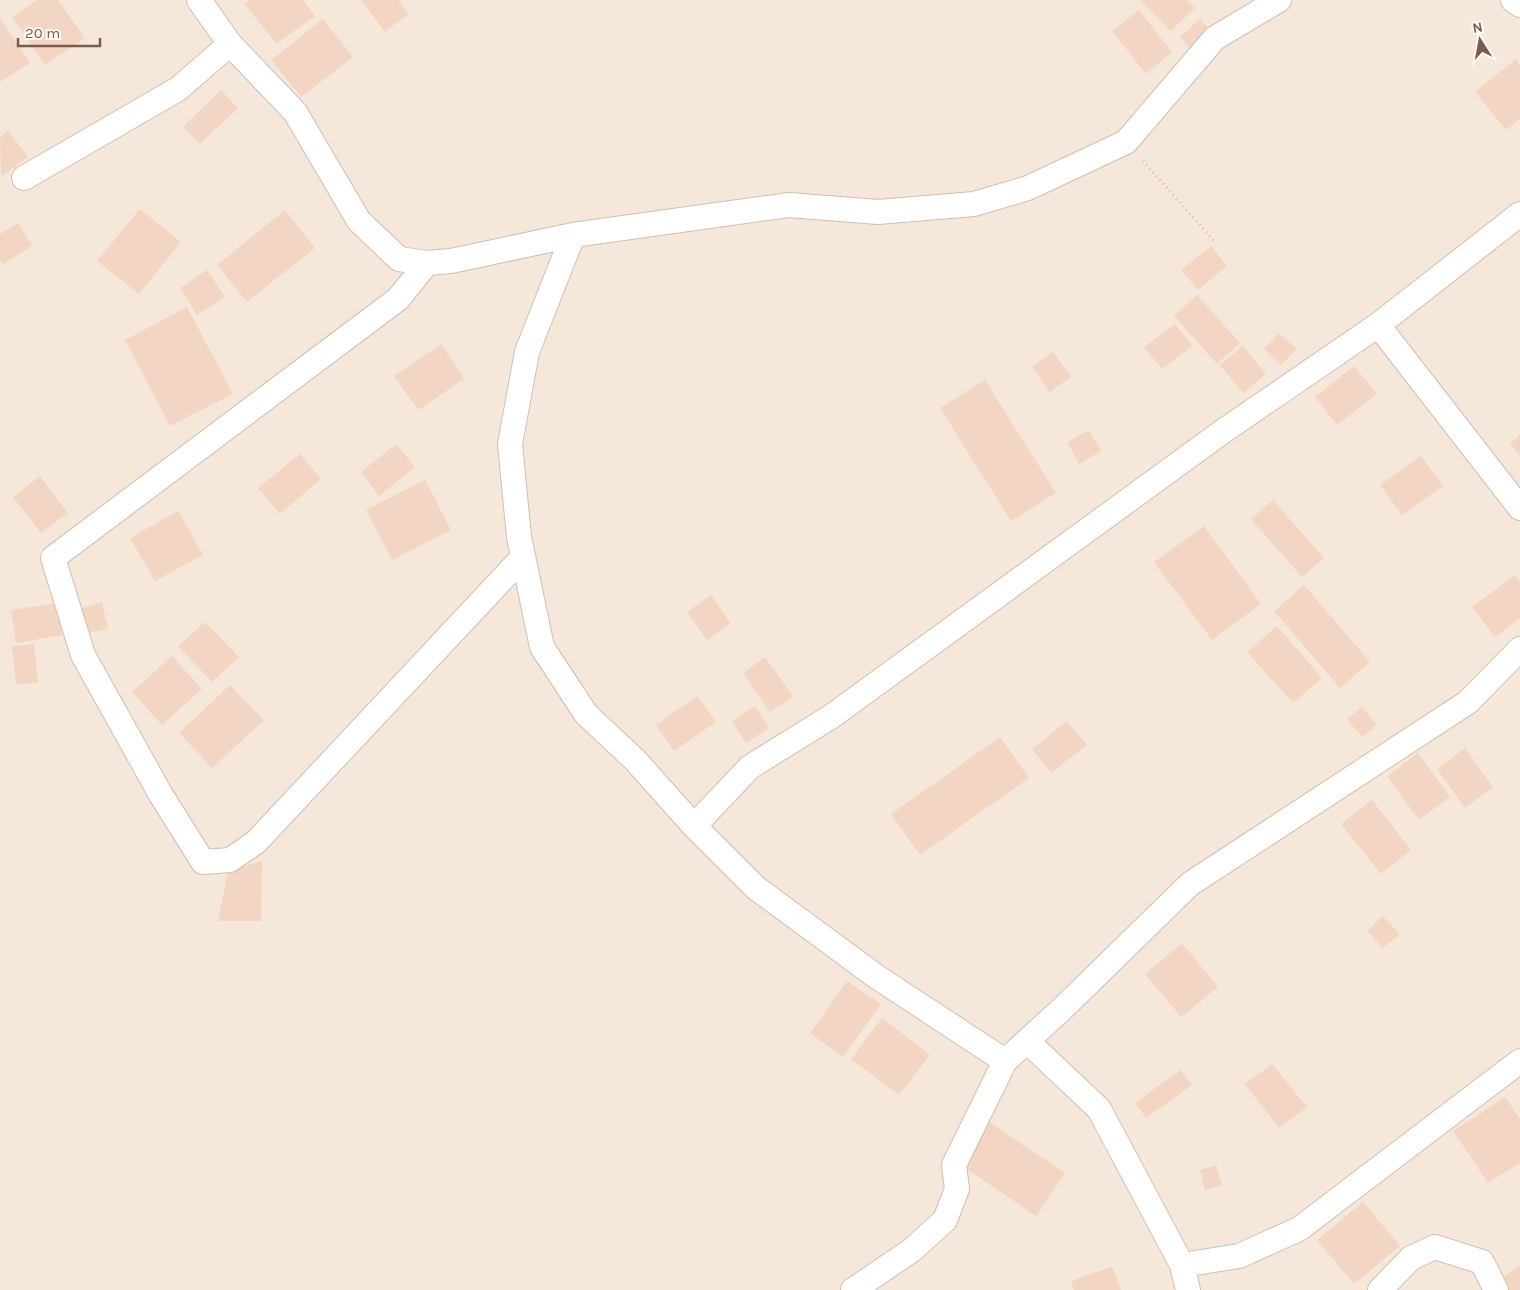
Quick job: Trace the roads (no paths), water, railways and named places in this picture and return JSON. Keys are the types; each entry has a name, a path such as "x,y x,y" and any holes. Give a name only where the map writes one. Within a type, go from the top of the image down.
{"street":[{"path":"199,0 230,44 295,112 359,220 399,259 426,263 451,261 573,235 790,205 878,212 974,204 1028,188 1126,142 1215,38 1278,0"},
{"path":"1513,0 1520,5"},
{"path":"24,178 178,89 230,44"},
{"path":"694,826 750,766 832,716 1222,432 1378,325 1520,214"},
{"path":"573,235 527,352 510,444 519,537 542,647 586,714 635,760 694,826 756,888 876,977 1005,1061"},
{"path":"426,263 398,299 53,558 82,655 161,795 203,862 230,860 256,842 523,557"},
{"path":"1378,325 1520,508"},
{"path":"854,1290 912,1250 945,1220 957,1189 954,1164 1005,1061 1190,884 1468,702 1520,648"},
{"path":"1027,1041 1099,1110 1182,1265 1188,1290"},
{"path":"1182,1265 1239,1256 1299,1229 1520,1060"},
{"path":"1380,1290 1411,1258 1435,1247 1482,1262 1496,1290"}]}
